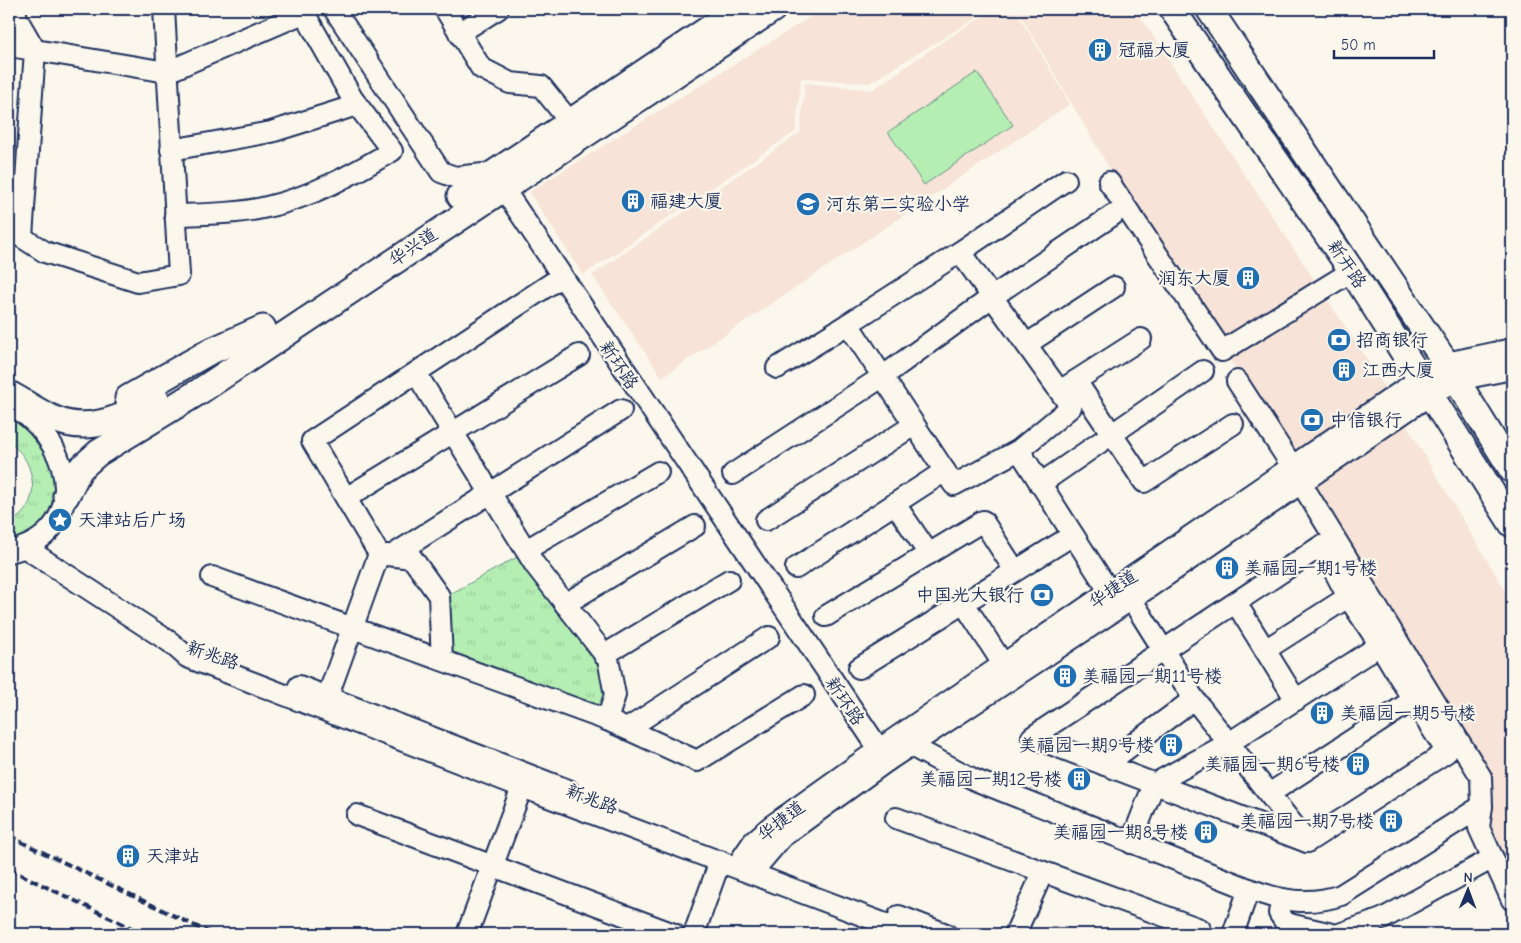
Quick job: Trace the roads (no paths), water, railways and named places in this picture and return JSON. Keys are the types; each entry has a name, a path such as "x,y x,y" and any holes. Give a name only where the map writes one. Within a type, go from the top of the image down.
{"main road":[{"name":"华兴道","path":"66,496 80,469 98,453 208,385 497,180 570,122 738,9"},
{"name":"华兴道","path":"9,394 66,424 112,421 149,403 263,328 497,180 655,89 773,9"},
{"name":"新开路","path":"1172,9 1352,271 1512,524"},
{"name":"新开路","path":"1209,9 1452,371 1512,470"},
{"path":"9,380 64,411 76,413 96,411 122,402 210,352 263,328"}],"street":[{"path":"16,9 16,17 34,50 15,233 45,252 138,282 180,274 171,150 164,9"},
{"path":"334,9 434,165 441,172 455,177 497,180"},
{"path":"445,9 481,68 510,82 541,86 570,122"},
{"path":"459,33 498,9"},
{"path":"9,46 167,72 305,11 357,105 392,151 335,183 268,207 241,211 176,215"},
{"path":"171,150 271,132 357,105"},
{"name":"新环路","path":"497,180 883,756"},
{"path":"777,368 960,252 1066,180"},
{"path":"1109,182 1222,351 1352,271"},
{"path":"733,474 882,377 992,296 1113,215"},
{"path":"960,252 1026,344 1112,434 1144,482 1233,424"},
{"path":"442,660 439,596 412,558 386,555 346,498 312,442 561,277"},
{"path":"1026,344 1114,287"},
{"path":"848,324 954,485 1019,450 1071,407 1068,386"},
{"path":"1068,386 1141,339"},
{"name":"华捷道","path":"694,934 743,865 753,842 770,827 883,756 1004,664 1120,591 1426,386 1452,371 1512,349"},
{"path":"346,498 579,355"},
{"name":"华捷道","path":"1452,371 1512,369"},
{"path":"1040,484 1204,371"},
{"path":"416,372 526,550 608,660 615,695 607,720"},
{"path":"1237,381 1481,777 1482,806 1479,828 1512,900"},
{"path":"9,404 36,423 49,438 60,461 66,496 58,520 52,529 16,550 170,642"},
{"path":"328,698 353,628 386,555 491,493 621,410"},
{"path":"766,520 914,425"},
{"path":"1019,450 1073,535 1120,591 1163,649 1194,699 1307,842"},
{"path":"796,568 945,471"},
{"path":"526,550 658,472"},
{"path":"895,504 929,554"},
{"path":"826,616 983,521 1014,569"},
{"path":"565,604 695,526"},
{"path":"859,668 1014,569 1073,535"},
{"path":"1321,546 1348,597 1447,752 1307,842 1032,737 1321,546"},
{"path":"212,577 607,720 696,761 804,695"},
{"path":"604,654 729,580"},
{"name":"华捷道","path":"883,756 911,746 1120,591"},
{"path":"1265,650 1348,597"},
{"path":"963,602 1004,664"},
{"path":"1236,603 1296,700"},
{"path":"627,729 769,637"},
{"name":"新兆路","path":"170,642 194,646 328,698 912,934"},
{"name":"新兆路","path":"170,642 188,658 522,787 946,934"},
{"path":"1131,842 1154,784 1229,743 1380,645"},
{"path":"1106,765 1194,699"},
{"path":"1270,794 1413,700"},
{"path":"911,746 975,780 1249,889 1282,900 1323,901 1341,895 1482,806"},
{"path":"467,934 522,787"},
{"path":"357,816 674,934"},
{"path":"896,818 1200,929"},
{"path":"1339,934 1386,927 1493,858"},
{"path":"1015,934 1043,872"},
{"path":"1233,934 1249,889"},
{"path":"1282,900 1278,912 1285,922 1332,934"}],"railway":[{"path":"9,836 212,934"},
{"path":"9,869 144,934"}],"place":[{"name":"冠福大厦","path":"1100,50"},
{"name":"福建大厦","path":"633,201"},
{"name":"河东第二实验小学","path":"808,204"},
{"name":"润东大厦","path":"1248,278"},
{"name":"招商银行","path":"1339,340"},
{"name":"江西大厦","path":"1344,370"},
{"name":"中信银行","path":"1312,420"},
{"name":"天津站后广场","path":"60,520"},
{"name":"美福园一期1号楼","path":"1227,568"},
{"name":"中国光大银行","path":"1042,595"},
{"name":"美福园一期11号楼","path":"1065,676"},
{"name":"美福园一期5号楼","path":"1322,713"},
{"name":"美福园一期9号楼","path":"1171,745"},
{"name":"美福园一期6号楼","path":"1358,764"},
{"name":"美福园一期12号楼","path":"1079,779"},
{"name":"美福园一期7号楼","path":"1391,821"},
{"name":"美福园一期8号楼","path":"1206,832"},
{"name":"天津站","path":"128,856"}]}
